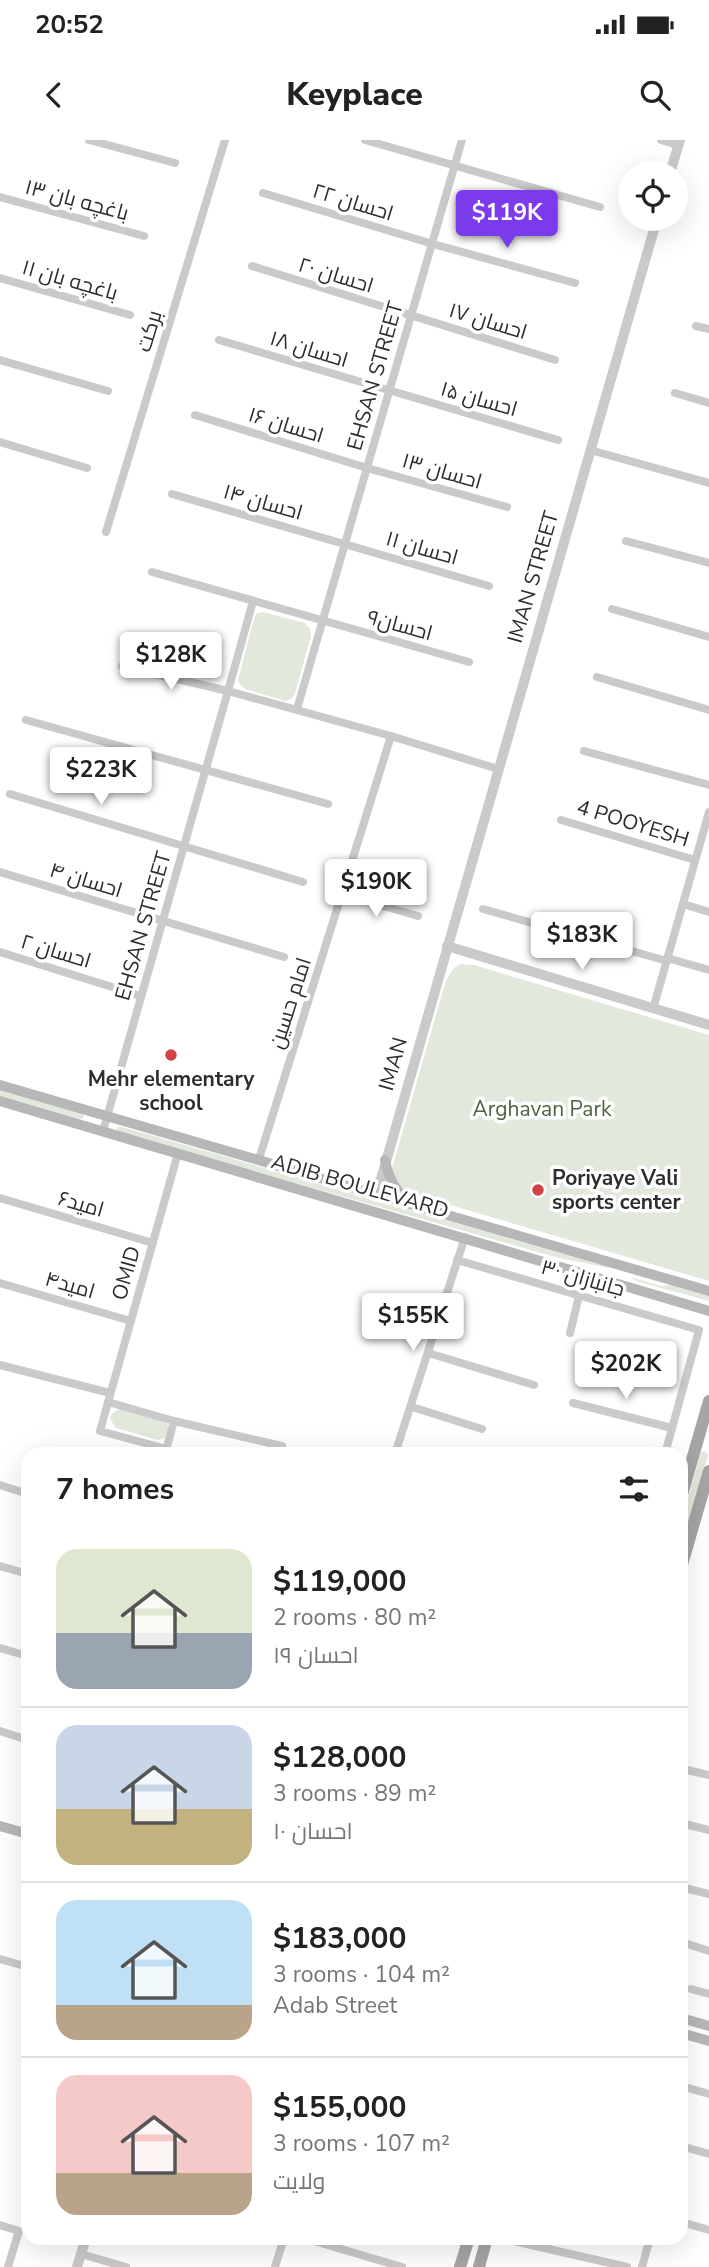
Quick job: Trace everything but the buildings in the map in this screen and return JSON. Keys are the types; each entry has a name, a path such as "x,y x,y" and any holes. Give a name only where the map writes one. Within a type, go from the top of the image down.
{"main road":[{"name":"ADIB BOULEVARD","path":"0,1084 709,1291"},
{"name":"ADIB BOULEVARD","path":"0,1101 709,1311"},
{"path":"385,1160 397,1190 414,1205"},
{"path":"617,1283 621,1266"},
{"path":"688,1481 704,1441 709,1401"},
{"path":"688,1544 709,1471"},
{"path":"0,1826 21,1833"},
{"path":"688,2020 709,2026"},
{"path":"688,2035 709,2041"},
{"path":"460,2267 467,2245"},
{"path":"479,2267 485,2245"}],"street":[{"path":"89,140 175,163"},
{"name":"برکت","path":"106,532 225,140"},
{"path":"365,140 600,207"},
{"name":"EHSAN STREET","path":"297,709 462,140"},
{"path":"661,140 679,143 674,161"},
{"name":"احسان ۲۲","path":"263,193 575,284"},
{"name":"باغچه بان ۱۳","path":"0,197 144,236"},
{"name":"IMAN STREET","path":"447,946 654,231"},
{"name":"احسان ۲۰","path":"252,267 410,316"},
{"name":"باغچه بان ۱۱","path":"0,278 130,315"},
{"name":"احسان ۱۷","path":"410,316 555,360"},
{"path":"696,326 709,329"},
{"name":"احسان ۱۸","path":"219,340 389,391"},
{"path":"0,360 108,391"},
{"name":"احسان ۱۵","path":"389,391 558,440"},
{"path":"675,393 709,402"},
{"name":"احسان ۱۶","path":"195,415 367,468"},
{"path":"0,442 88,468"},
{"path":"590,450 709,483"},
{"name":"احسان ۱۳","path":"367,468 507,507"},
{"name":"احسان ۱۴","path":"172,494 345,544"},
{"path":"626,541 709,563"},
{"name":"احسان ۱۱","path":"345,544 489,586"},
{"path":"152,572 321,621"},
{"name":"EHSAN STREET","path":"103,1130 253,601"},
{"path":"612,609 709,637"},
{"name":"احسان۹","path":"321,621 469,662"},
{"path":"122,666 297,709 498,769"},
{"path":"597,677 709,710"},
{"path":"26,720 328,804"},
{"name":"امام حسین","path":"259,1159 391,736"},
{"path":"584,751 709,785"},
{"path":"10,794 303,882"},
{"path":"653,1009 709,812"},
{"name":"4 POOYESH","path":"561,820 695,860"},
{"name":"احسان ۴","path":"0,872 284,957"},
{"path":"342,894 418,916"},
{"path":"683,904 709,912"},
{"path":"483,909 709,970"},
{"path":"447,946 709,1026"},
{"name":"IMAN","path":"377,1193 447,946"},
{"name":"احسان ۲","path":"0,952 141,996"},
{"name":"OMID","path":"150,1447 100,1431 178,1153"},
{"name":"امید۶","path":"0,1198 153,1243"},
{"path":"398,1447 465,1237"},
{"name":"جانبازان ۳۰","path":"457,1260 699,1330 672,1428"},
{"name":"امید۴","path":"0,1283 131,1321"},
{"path":"570,1333 579,1296"},
{"path":"428,1353 534,1385"},
{"path":"0,1365 174,1421 270,1447"},
{"path":"573,1403 672,1428 667,1447"},
{"path":"412,1407 482,1429"},
{"name":"OMID","path":"167,1447 174,1421"},
{"path":"0,1485 21,1492"},
{"path":"0,1566 21,1572"},
{"path":"0,1648 21,1654"},
{"path":"0,1731 21,1738"},
{"path":"688,1770 709,1775"},
{"path":"688,1825 709,1830"},
{"path":"688,1889 709,1894"},
{"path":"688,1944 709,1951"},
{"path":"0,1959 21,1963"},
{"path":"691,1989 709,1994"},
{"path":"688,2088 709,2094"},
{"path":"688,2148 709,2154"},
{"path":"688,2224 709,2230"},
{"path":"0,2225 19,2231 6,2264"},
{"path":"77,2267 84,2245"},
{"path":"275,2267 282,2245"},
{"path":"328,2245 402,2267"},
{"path":"531,2245 627,2267"},
{"path":"642,2267 648,2245"},
{"path":"81,2254 126,2267"}],"green space":[{"path":"263,612 305,623 310,629 311,636 295,694 285,701 245,689 238,680 254,618 257,613"},
{"name":"Arghavan Park","path":"461,964 474,965 709,1035 709,1281 403,1191 393,1178 392,1168 446,980 454,968"},
{"path":"0,1090 83,1114 84,1118 79,1119 0,1096"},
{"path":"119,1126 609,1268 559,1258 120,1133 116,1129"},
{"path":"630,1277 709,1296 709,1301 636,1281"},
{"path":"119,1409 164,1422 169,1431 165,1438 158,1440 116,1428 110,1419 111,1414"},
{"path":"706,1451 708,1455 688,1529 688,1499 701,1452"}],"place":[{"name":"Mehr elementary school","path":"171,1055"},
{"name":"Poriyaye Vali sports center","path":"538,1190"}]}
